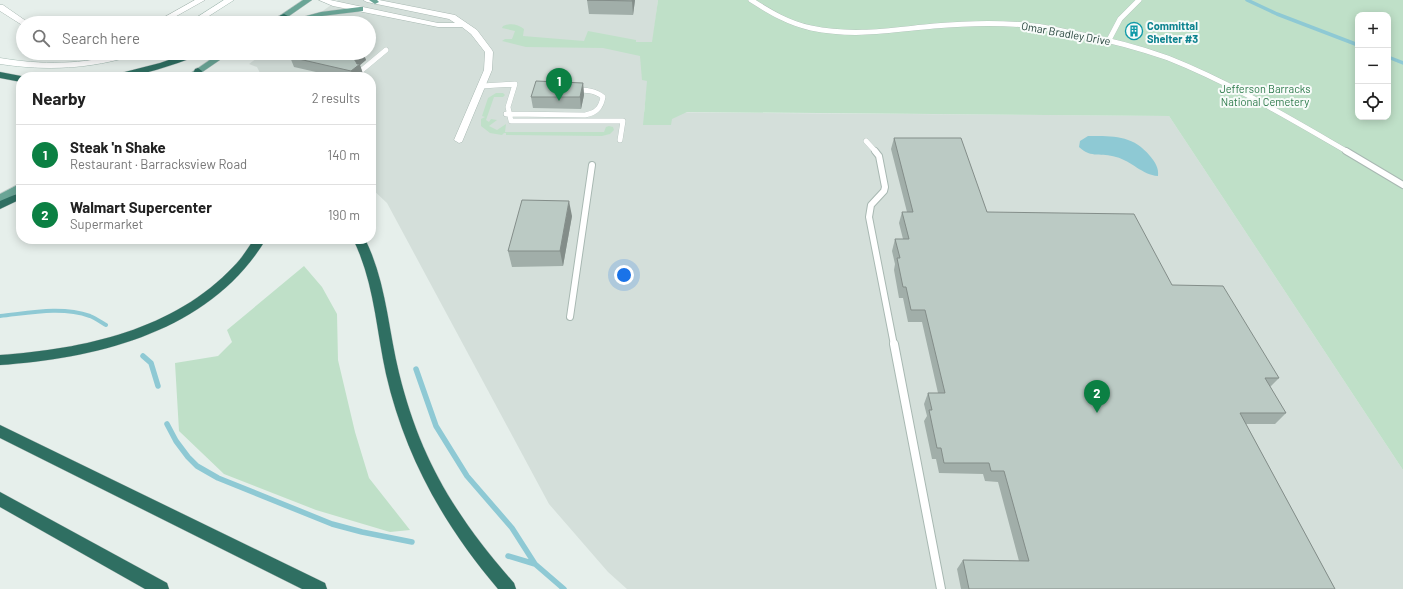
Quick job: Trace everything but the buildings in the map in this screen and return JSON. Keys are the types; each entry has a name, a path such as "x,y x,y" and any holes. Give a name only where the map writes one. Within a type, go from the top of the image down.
{"highway":[{"path":"137,72 178,60"},
{"path":"0,75 16,78"},
{"path":"0,205 16,197"},
{"path":"0,360 40,357 80,351 126,338 156,326 188,309 222,285 247,259 257,244"},
{"path":"361,244 376,281 386,342 405,421 439,494 464,534 508,589"},
{"path":"0,431 319,589"},
{"path":"0,499 161,589"}],"main road":[{"path":"284,16 308,0"},
{"path":"314,16 360,9"},
{"path":"200,72 216,60"},
{"path":"0,199 16,189"}],"street":[{"path":"171,16 201,0"},
{"path":"204,16 230,0"},
{"path":"323,0 438,26 462,25"},
{"path":"372,1 452,17 474,32 489,52 488,70 459,140"},
{"path":"0,6 16,17"},
{"path":"0,61 40,66 66,66 105,60"}],"lane":[{"name":"Omar Bradley Drive","path":"751,0 778,17 794,23 810,28 843,33 874,33 935,26 997,24 1036,26 1109,40 1167,58 1221,81 1266,104 1403,185"},
{"path":"1109,40 1120,19 1139,0"},
{"path":"376,58 386,50"},
{"path":"362,70 374,60"},
{"path":"482,86 515,84 506,110 506,114 511,121 623,121 620,140"},
{"path":"506,114 584,115 594,114 602,106 603,97 600,94 593,91 567,90"},
{"path":"866,141 879,156 885,187 884,191 871,205 869,217 941,589"},
{"path":"570,317 592,165"}],"shaded area":[{"path":"338,0 658,0 644,112 1169,116 1403,470 1403,589 627,589 608,572 549,504 387,203 376,193 376,72 260,72 257,67 249,64 254,60 376,60 376,16 316,16"}],"green space":[{"name":"Jefferson Barracks National Cemetery","path":"658,0 1403,0 1403,470 1169,116 687,112 672,119 671,125 643,125 647,81 642,80 640,56 603,48 526,47 502,41 505,39 512,39 515,31 502,28 508,24 514,24 524,29 523,36 584,41 588,31 636,40 636,42 652,42"},
{"path":"496,93 503,93 505,95 503,97 494,97 486,120 489,122 491,119 497,120 489,126 497,130 506,124 505,132 604,132 606,127 609,126 613,127 614,130 610,134 602,136 506,135 506,133 502,135 490,133 481,126 481,119 485,117 482,116 488,98"},
{"path":"304,266 322,287 337,314 338,360 355,432 369,478 410,530 390,532 316,510 224,474 179,431 175,363 218,356 232,342 227,330"}],"water":[{"path":"1088,136 1122,138 1137,144 1154,161 1158,176 1142,171 1122,159 1092,154 1084,151 1079,147 1080,141"}],"waterway":[{"path":"1247,0 1277,14 1355,44"},
{"path":"1391,58 1403,63"},
{"path":"0,316 45,311 68,311 90,316 106,325"},
{"path":"143,356 151,363 158,386"},
{"path":"416,369 436,426 467,476 512,528 535,564"},
{"path":"167,424 176,441 188,457 197,466 218,478 332,524 362,532 412,542"},
{"path":"508,556 535,564"},
{"path":"535,564 564,589"}],"place":[{"name":"Committal Shelter #3","path":"1134,31"},
{"name":"Steak 'n Shake","path":"559,101"},
{"name":"Walmart Supercenter","path":"1097,413"}]}
